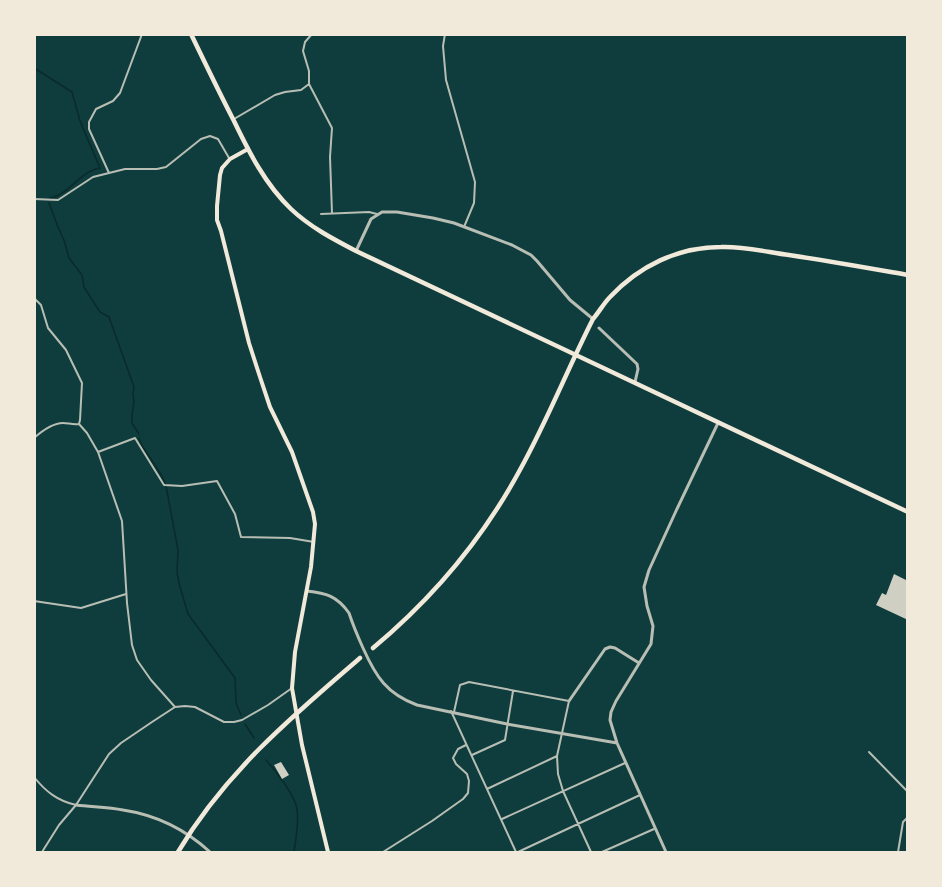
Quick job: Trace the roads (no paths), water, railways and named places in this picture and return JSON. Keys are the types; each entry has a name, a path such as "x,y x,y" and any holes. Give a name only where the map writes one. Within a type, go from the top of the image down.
{"highway":[{"path":"191,34 265,179 290,208 326,235 908,512"},
{"path":"373,648 420,605 472,545 500,505 521,469 593,319 609,297 630,279 649,266 675,255 702,248 721,247 741,248 908,275"},
{"path":"178,852 188,835 251,756 296,713 360,658"}],"main road":[{"path":"248,149 230,159 222,168 217,220 260,377 270,407 292,452 313,512 314,542 292,688 302,745 327,852"}],"street":[{"path":"109,173 89,129 89,122 96,109 113,101 120,93 142,34"},
{"path":"312,34 305,42 303,51 309,71 309,84 332,128 330,157 332,213"},
{"path":"445,34 443,46 446,80 475,182 474,203 464,227"},
{"path":"233,119 275,94 302,90 309,84"},
{"path":"34,199 58,200 93,177 125,169 166,167 201,139 210,136 218,139 230,159"},
{"path":"321,214 369,212 377,214"},
{"path":"356,250 368,224 382,212 444,220 512,245 531,255 570,300 593,319"},
{"path":"34,298 41,305 48,328 66,350 82,383 79,424"},
{"path":"599,328 637,364 638,373 635,382"},
{"path":"666,852 616,743 610,720 611,712 647,652 653,636 653,626 644,587 649,570 719,422"},
{"path":"34,438 42,430 62,423 79,424 98,452 122,521 130,637 137,660 175,707"},
{"path":"98,452 135,438 164,485 182,486 217,481 235,514 241,537 290,538 314,542"},
{"path":"307,591 322,592 338,600 349,613 375,673 389,690 408,701 507,724 616,743"},
{"path":"34,602 81,608 126,594"},
{"path":"591,852 563,791 558,774 557,756 569,701 605,650 610,647 639,663"},
{"path":"569,701 469,682 460,685 452,712 517,852 640,795"},
{"path":"42,852 109,754 152,722 175,707 195,707 225,722 234,722 268,705 292,688"},
{"path":"472,756 505,740 513,691"},
{"path":"383,852 432,821 468,793 467,774 453,758 458,749 466,745"},
{"path":"869,752 908,792"},
{"path":"488,789 557,756"},
{"path":"502,819 625,763"},
{"path":"34,777 49,793 66,803 92,808 122,809 143,814 167,823 210,852"},
{"path":"898,852 903,822 908,817"},
{"path":"602,852 656,829"}],"waterway":[{"path":"34,68 72,92 80,121 100,168 86,174 61,194 50,198"},
{"path":"49,203 69,258 82,275 84,287 100,312 109,317 134,387 132,423 139,434"},
{"path":"139,438 165,483"},
{"path":"166,486 178,550 177,573 188,614 235,678 236,703 241,715"},
{"path":"245,724 254,738"},
{"path":"266,760 293,797 297,809 294,852"}]}
